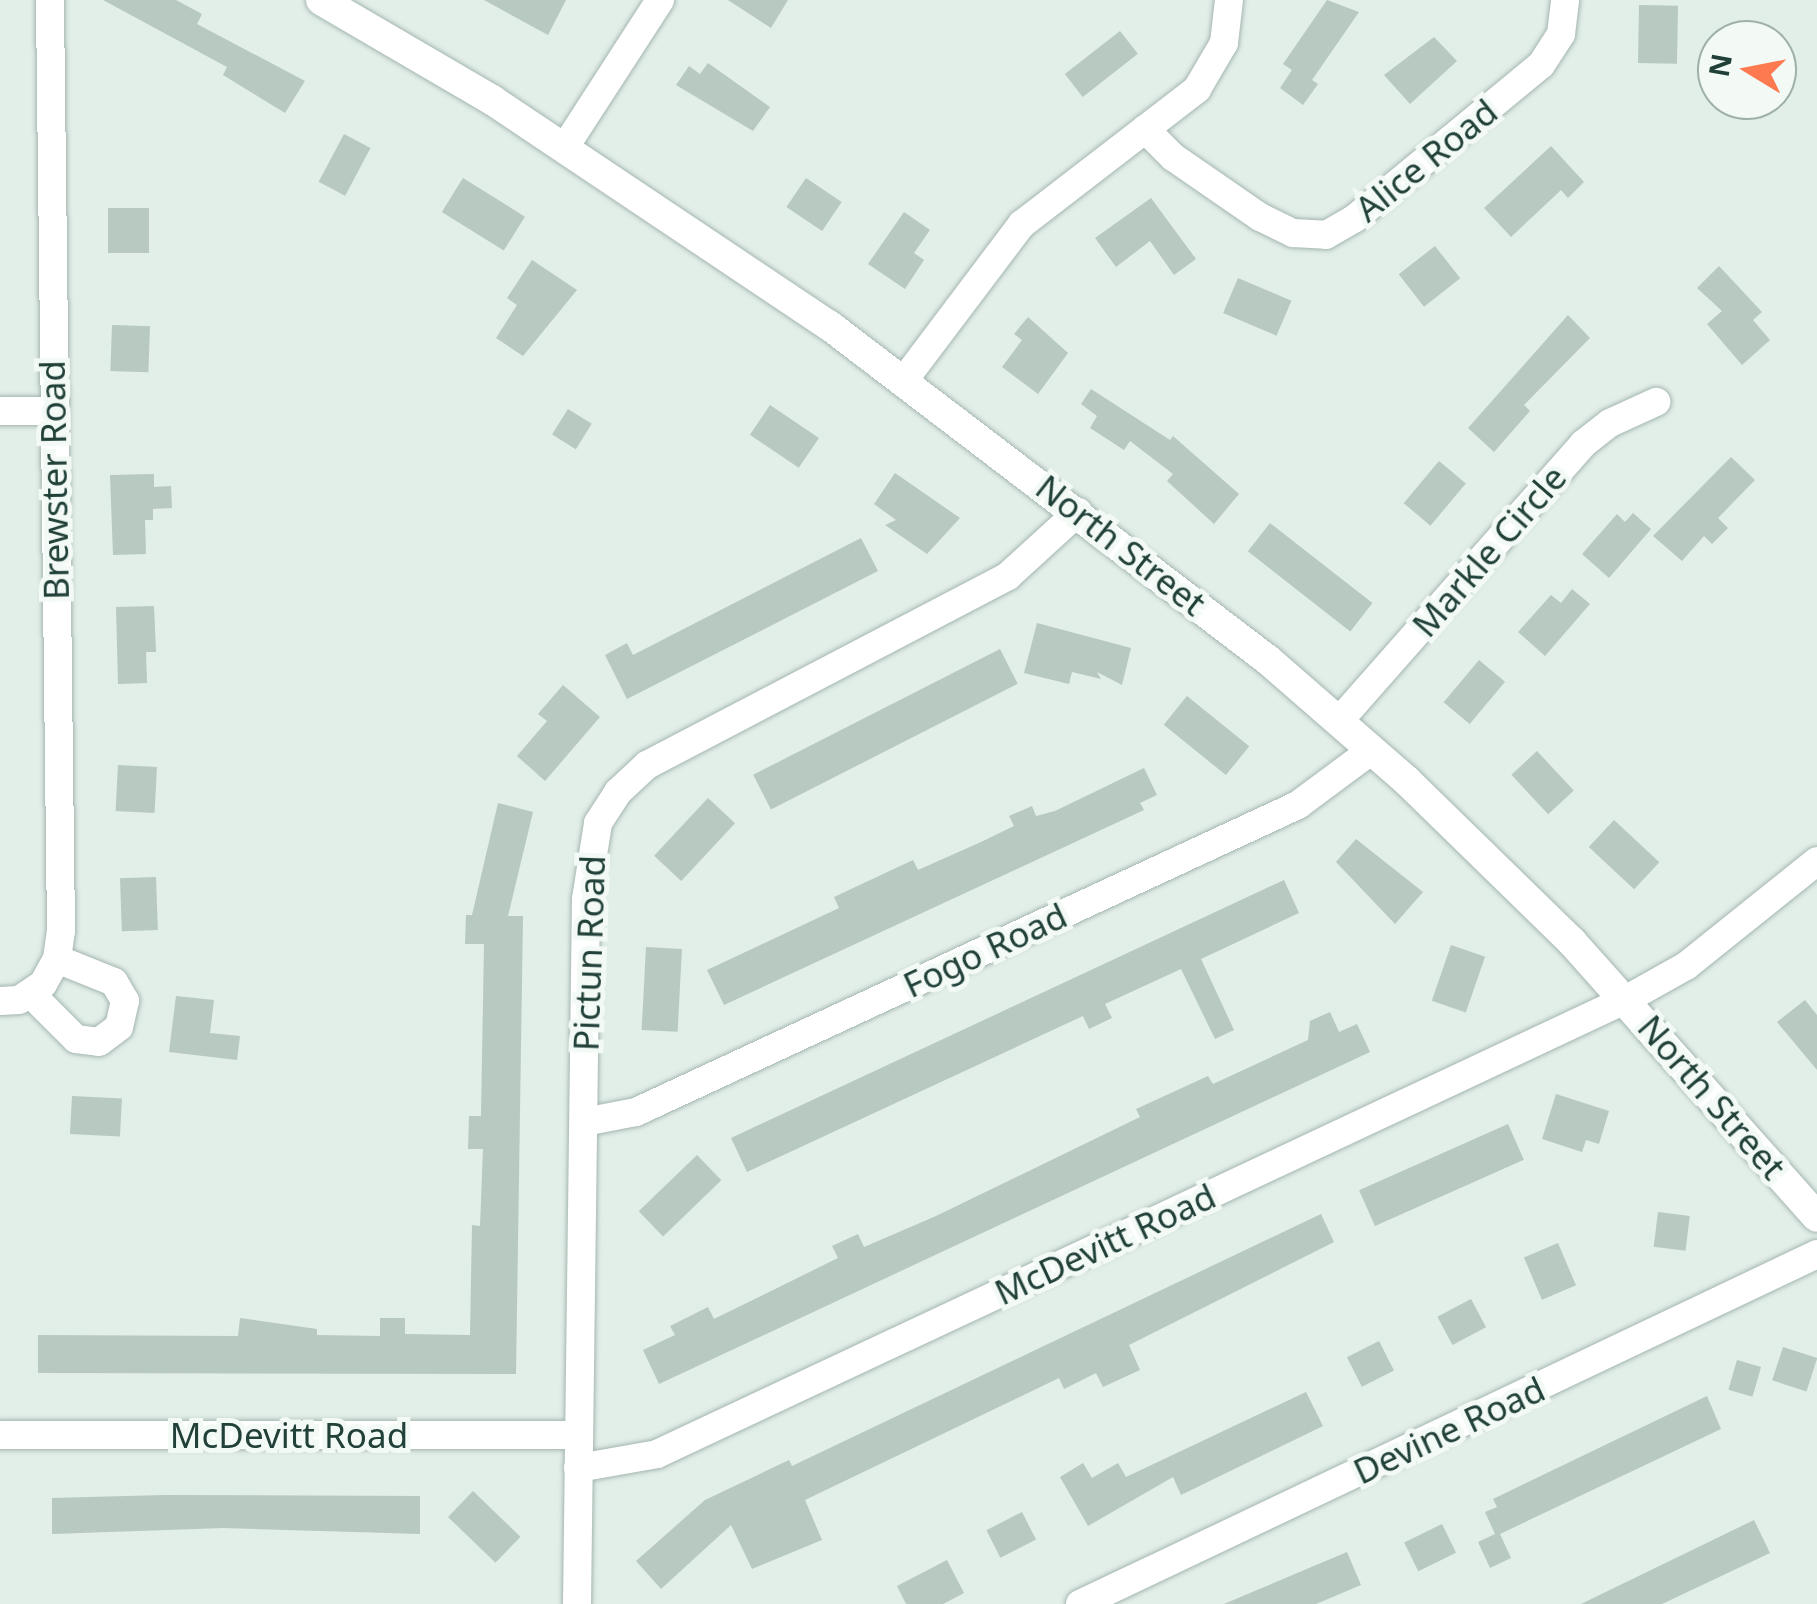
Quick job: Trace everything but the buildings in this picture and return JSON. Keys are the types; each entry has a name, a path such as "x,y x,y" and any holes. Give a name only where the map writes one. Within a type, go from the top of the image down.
{"main road":[{"name":"North Street","path":"321,0 565,147 905,379 1339,720 1627,999 1817,1216"}],"street":[{"name":"Brewster Road","path":"50,0 57,960"},
{"path":"565,147 660,0"},
{"path":"905,379 1022,224 1210,74 1224,43 1229,0"},
{"name":"Alice Road","path":"1145,129 1173,158 1260,217 1293,233 1326,235 1354,219 1541,65 1560,34 1565,0"},
{"name":"Markle Circle","path":"1339,720 1583,444 1656,402"},
{"path":"0,411 53,411"},
{"name":"Pictun Road","path":"577,1604 589,856 618,792 665,755 1008,576 1078,512"},
{"name":"Fogo Road","path":"584,1122 636,1112 1280,813 1341,778 1372,750"},
{"name":"McDevitt Road","path":"578,1468 657,1454 1627,999 1686,966 1817,861"},
{"path":"0,1000 32,994 57,960 114,982 125,1001 119,1027 99,1042 76,1039 32,994"},
{"name":"Devine Road","path":"1080,1604 1817,1254"},
{"name":"McDevitt Road","path":"0,1435 578,1434"}]}
